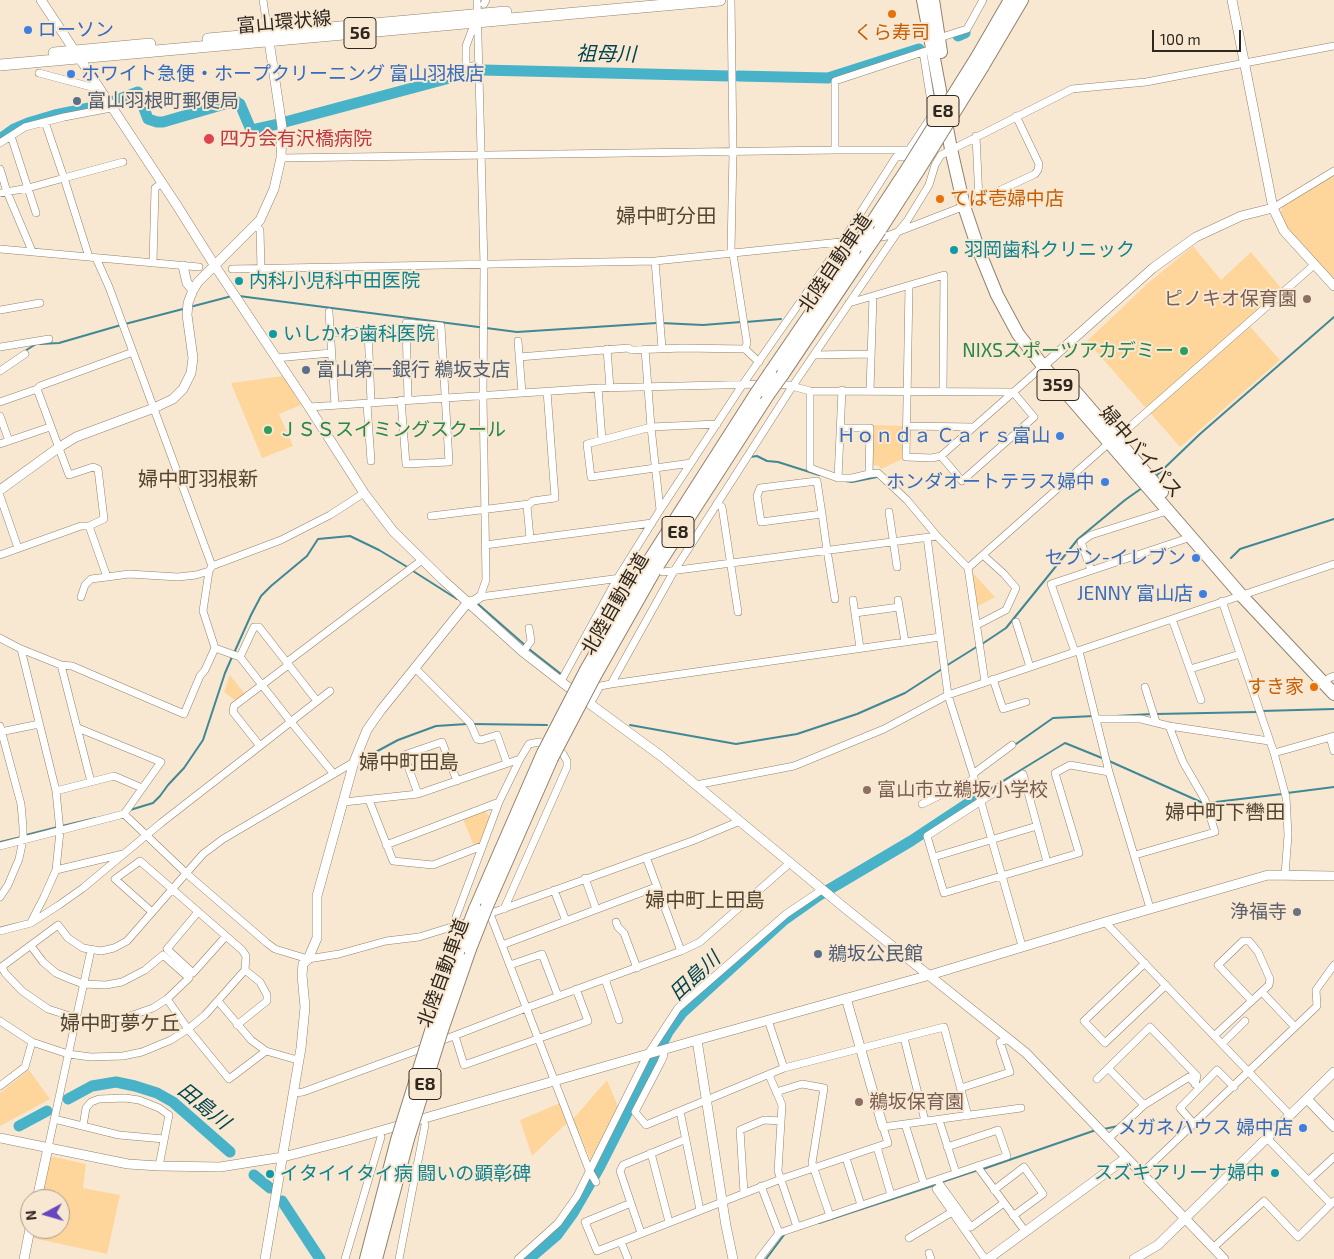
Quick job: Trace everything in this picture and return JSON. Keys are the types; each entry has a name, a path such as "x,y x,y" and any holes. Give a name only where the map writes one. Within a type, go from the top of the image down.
{"highway":[{"name":"婦中バイパス","path":"923,0 931,46 945,88 953,148 970,203 1004,291 1046,364 1244,594 1332,679"},
{"name":"婦中バイパス","path":"931,46 933,0"},
{"name":"北陸自動車道","path":"980,61 1010,0"},
{"name":"北陸自動車道","path":"366,1259 436,1030 464,951 484,910 548,756 650,558 762,395 854,250 874,230 980,61 1022,0"},
{"name":"北陸自動車道","path":"776,373 867,249 874,230"},
{"name":"婦中バイパス","path":"1113,441 1168,511 1334,694"},
{"name":"北陸自動車道","path":"376,1259 403,1139"}],"main road":[{"name":"富山環状線","path":"0,65 76,55 268,37 479,12 636,0"},
{"name":"富山環状線","path":"479,12 720,0"},
{"name":"富山環状線","path":"0,58 76,55"}],"street":[{"path":"40,0 364,493 393,531 523,652 661,756 1026,1053 1224,1259"},
{"path":"0,490 76,437 154,408 173,399 183,388 191,373 193,358 187,315 188,303 193,290 198,282 260,220 274,190 281,158 282,126 263,0"},
{"path":"731,0 733,152 731,251 747,343 745,349"},
{"path":"835,150 835,81 931,46 967,29 983,0"},
{"path":"1232,0 1273,208 1284,231 1334,286"},
{"path":"479,12 466,46 466,67 479,65"},
{"path":"468,602 474,602 480,597 486,580 483,396 484,265 479,12"},
{"path":"561,681 617,579 660,510 743,384 842,242 896,157 905,157 932,114 931,46"},
{"path":"611,684 674,571 792,387 896,233 907,221 929,185 934,165 941,155 1072,89 1146,82 1334,46"},
{"path":"40,73 99,89"},
{"path":"0,143 25,128 111,108"},
{"path":"232,269 655,261 887,236 1036,174 1039,164 1016,116"},
{"path":"0,638 21,649 62,665 72,666 184,714 200,676 206,670 215,648 203,611 210,568 154,408 109,287 93,258 45,122"},
{"path":"10,136 36,213"},
{"path":"970,203 976,136"},
{"path":"281,158 910,150"},
{"path":"4,193 123,162"},
{"path":"0,169 4,193 32,252"},
{"path":"909,286 906,457 932,458 941,456 1153,268 1196,237 1241,216 1273,208 1334,171"},
{"path":"153,263 155,188 162,183"},
{"path":"255,225 260,230 261,269"},
{"path":"0,249 199,267"},
{"path":"655,261 662,348"},
{"path":"968,568 1314,265"},
{"path":"183,266 187,283 193,290"},
{"path":"850,303 944,275 943,391"},
{"path":"870,391 873,296"},
{"path":"0,310 40,303"},
{"path":"329,312 335,405"},
{"path":"406,323 441,326 444,398 449,462 406,464 404,400 406,323"},
{"path":"330,333 405,328"},
{"path":"368,329 371,462"},
{"path":"0,347 49,339"},
{"path":"518,342 522,393"},
{"path":"519,356 607,349 745,349 759,362"},
{"path":"607,349 610,388"},
{"path":"645,349 650,427 660,510"},
{"path":"0,402 133,352"},
{"path":"276,358 331,353"},
{"path":"0,371 25,354"},
{"path":"814,355 871,354"},
{"path":"309,407 598,388 743,384 788,385 810,392 842,390 1013,392 1034,417 962,481 941,456"},
{"path":"598,388 602,440"},
{"path":"0,555 81,526 89,526 104,518 98,469 93,467 68,475 37,389"},
{"path":"838,478 842,390"},
{"path":"431,516 529,504 533,501 555,498 547,391"},
{"path":"810,392 810,468 838,478 852,478 878,473 907,500 937,536 968,568 977,625 989,680 1003,709 1026,702"},
{"path":"0,416 9,441"},
{"path":"691,463 592,476 587,444 650,427 717,424"},
{"path":"907,426 973,427"},
{"path":"0,444 50,427"},
{"path":"840,428 870,428 869,474"},
{"path":"822,514 761,522 757,496 760,488 817,482 822,514 827,550 835,599"},
{"path":"81,596 85,585 91,579 130,574 178,577 196,575 281,540 330,515 364,493"},
{"path":"0,496 18,548"},
{"path":"717,503 722,507 738,612"},
{"path":"529,504 527,506 530,538"},
{"path":"1091,570 1081,542 1091,535 1168,511"},
{"path":"890,512 897,567"},
{"path":"485,545 652,523"},
{"path":"89,526 107,577"},
{"path":"663,572 937,536"},
{"path":"927,537 948,695 974,776 1022,946"},
{"path":"1150,908 1109,772 1097,719 1077,652 1051,584 1191,537"},
{"path":"977,625 1006,610 1016,588 983,555"},
{"path":"260,746 233,712 234,706 286,666 287,662 422,560"},
{"path":"696,785 794,766 884,729 948,695 1334,564"},
{"path":"480,597 628,577"},
{"path":"854,600 860,648"},
{"path":"1222,601 1274,753 1286,797 1288,835 1285,875"},
{"path":"265,1259 299,1059 305,1006 302,975 303,964 308,959 317,938 317,896 354,762 367,730 381,710 468,602"},
{"path":"855,613 899,603 905,642"},
{"path":"1172,619 1201,700"},
{"path":"1016,622 1030,667"},
{"path":"240,656 254,627 259,627 317,701"},
{"path":"523,652 531,641 529,628"},
{"path":"590,704 600,686 940,637"},
{"path":"215,648 240,656 333,773"},
{"path":"21,649 56,791 60,831 56,870 31,923"},
{"path":"1190,669 1240,654"},
{"path":"62,665 91,782"},
{"path":"415,668 470,723 477,739 481,740 497,735 507,763"},
{"path":"1145,687 1156,722"},
{"path":"0,930 31,923 59,906 330,691"},
{"path":"1097,719 1141,719 1169,726 1269,741"},
{"path":"0,897 8,885 15,868 23,840 21,804 1,730 39,724"},
{"path":"1135,855 1215,832 1205,800 1183,762 1169,726"},
{"path":"0,846 124,814 161,762 78,728"},
{"path":"1274,753 1332,737 1334,751"},
{"path":"418,794 404,755 442,742 456,781"},
{"path":"456,926 456,917 499,802 529,744 539,742 563,754 567,767 504,909"},
{"path":"922,804 974,776 1012,745"},
{"path":"344,802 418,794 520,759"},
{"path":"31,946 43,962 56,973 83,984 106,985 122,982 145,970 163,955 189,978 167,999 138,1014 124,1018 93,1021 76,1018 48,1008 33,1000 1,968 58,925 74,943 91,950 101,951 114,948 127,940 203,854 223,838 354,762"},
{"path":"1047,862 1022,774 927,836 944,893 1079,853 1055,773 1070,764 1109,772"},
{"path":"56,791 114,776 142,788"},
{"path":"368,800 393,861 433,865 482,846"},
{"path":"386,845 499,802"},
{"path":"124,814 187,874 267,943 275,949 308,959 339,954 386,941 419,937 456,926 484,910 504,909 740,821"},
{"path":"934,857 1037,826"},
{"path":"56,870 125,853"},
{"path":"646,857 681,951"},
{"path":"0,1022 32,1042 68,1054 104,1058 132,1054 158,1046 188,1029 218,1001 244,970 246,961 242,950 140,861 115,878 152,912"},
{"path":"294,1093 303,1092 681,951 700,942 790,862"},
{"path":"0,1138 128,1164 220,1167 283,1157 930,975 1150,908 1268,875 1334,876"},
{"path":"585,878 596,909"},
{"path":"502,945 656,887"},
{"path":"554,890 566,921"},
{"path":"518,1259 558,1222 577,1196 648,1054 678,1008 786,914 825,891"},
{"path":"484,910 502,945 589,1170 596,1182"},
{"path":"198,912 167,949 193,973 226,936"},
{"path":"616,922 624,933 636,968"},
{"path":"1105,922 1290,1115"},
{"path":"1214,1036 1262,992 1269,985 1270,979 1258,952 1249,941 1243,941 1218,965 1252,1001"},
{"path":"39,1189 91,950"},
{"path":"510,965 542,954 558,996"},
{"path":"1145,963 1084,1021 1105,1043 1166,985"},
{"path":"1141,1174 1317,1006 1316,990 1333,969"},
{"path":"237,1025 267,1001 267,995 260,982 244,970"},
{"path":"605,979 619,1020"},
{"path":"455,1036 464,1065 588,1021 576,990"},
{"path":"1262,992 1295,1027"},
{"path":"631,1203 585,1222 597,1251 761,1186 888,1143 846,998"},
{"path":"167,999 188,1029 229,1079 266,1051"},
{"path":"218,1001 251,1040 266,1051 299,1059"},
{"path":"768,1020 784,1068"},
{"path":"1222,1044 1245,1021"},
{"path":"663,1050 664,1055 661,1062 635,1112 646,1125 784,1068 944,1027 968,1116"},
{"path":"1097,1079 1150,1027 1197,1076 1197,1086"},
{"path":"904,1038 925,1122"},
{"path":"961,1088 1010,1072 1000,1042 1010,1039"},
{"path":"697,1040 722,1202 733,1259"},
{"path":"0,1086 25,1067 32,1042"},
{"path":"1108,1068 1144,1105"},
{"path":"1194,1124 1180,1108 1197,1086 1217,1070 1234,1087"},
{"path":"1134,1259 1158,1244 1334,1072"},
{"path":"768,1075 782,1105 778,1172 797,1227"},
{"path":"1108,1139 1144,1105 1189,1077 1197,1086"},
{"path":"776,1092 802,1084 824,1088 812,1163 830,1216"},
{"path":"83,1126 86,1108 91,1102 99,1099 125,1098 139,1100 159,1108 169,1115 159,1166"},
{"path":"1307,1099 1334,1127"},
{"path":"883,1127 1021,1108"},
{"path":"680,1111 700,1210"},
{"path":"54,1120 119,1135 164,1139"},
{"path":"744,1193 740,1130 764,1120 781,1121"},
{"path":"939,1120 956,1173"},
{"path":"905,1124 924,1184"},
{"path":"399,1259 425,1125"},
{"path":"759,1259 779,1234 1007,1156 998,1130 947,1147"},
{"path":"345,1259 381,1138"},
{"path":"1213,1248 1264,1201 1298,1237 1333,1202 1267,1138"},
{"path":"641,1233 620,1170 623,1165 686,1139"},
{"path":"877,1147 892,1195"},
{"path":"651,1153 669,1222"},
{"path":"1309,1180 1334,1157"},
{"path":"846,1158 861,1206"},
{"path":"936,1190 986,1259 1126,1158"},
{"path":"976,1166 1025,1231"},
{"path":"994,1190 1024,1167 1043,1194 1014,1216"},
{"path":"937,1180 971,1227 1004,1203"},
{"path":"761,1186 779,1234"},
{"path":"909,1238 952,1212"},
{"path":"24,1259 28,1239"},
{"path":"621,1242 628,1259"}],"shaded area":[{"path":"1334,175 1334,282 1287,229 1280,216 1282,207"},
{"name":"NIXSスポーツアカデミー","path":"1193,246 1221,280 1251,252 1281,288 1245,321 1280,360 1180,447 1087,341 1147,284"},
{"name":"ＪＳＳスイミングスクール","path":"283,376 301,405 279,414 293,446 262,458 231,383"},
{"path":"872,425 903,426 902,459 881,469 878,465 871,466"},
{"path":"972,572 995,597 976,607"},
{"path":"230,675 245,694 236,701 224,692"},
{"path":"485,811 490,817 479,843 474,846 463,819"},
{"path":"29,1070 50,1099 0,1126 0,1093"},
{"path":"607,1080 619,1109 592,1163 573,1119"},
{"path":"560,1103 568,1122 532,1156 520,1120"},
{"path":"50,1156 86,1164 83,1188 120,1195 107,1254 38,1239 70,1239 70,1189 43,1189"}],"waterway":[{"name":"祖母川","path":"958,36 965,33"},
{"name":"祖母川","path":"738,76 828,78 919,49"},
{"name":"祖母川","path":"483,70 729,76"},
{"name":"祖母川","path":"285,122 476,71"},
{"name":"祖母川","path":"0,139 14,129 28,123 55,115 104,105 138,92 148,119 157,122 163,122 235,101 240,104 251,130 278,124"},
{"path":"190,307 232,296"},
{"path":"239,296 517,332 657,323"},
{"path":"125,324 183,309"},
{"path":"1155,477 1200,434 1334,317"},
{"path":"746,322 781,319"},
{"path":"661,323 703,325 741,322"},
{"path":"40,344 59,343 121,325"},
{"path":"25,351 36,344"},
{"path":"750,457 757,456 767,461 778,462 819,475"},
{"path":"845,481 852,482 877,477"},
{"path":"982,644 1006,628 1078,539 1142,488"},
{"path":"1231,558 1240,549 1334,519"},
{"path":"234,653 261,596 307,556 318,539 350,536 379,550 409,568"},
{"path":"413,571 457,599"},
{"path":"478,604 526,646"},
{"path":"946,666 978,646"},
{"path":"529,649 561,674"},
{"path":"130,810 153,803 184,768 203,740 232,657"},
{"path":"630,725 736,744 797,734 857,714 905,693 942,669"},
{"path":"1261,711 1334,709"},
{"path":"1156,714 1257,712"},
{"path":"1116,716 1152,714"},
{"path":"1016,744 1053,718 1094,716"},
{"path":"359,761 398,740 436,726 467,724"},
{"path":"472,724 547,725"},
{"path":"980,795 1065,743 1102,758"},
{"path":"1109,761 1203,803"},
{"path":"1287,793 1334,787"},
{"path":"1207,803 1282,794"},
{"name":"田島川","path":"529,1259 557,1235 573,1213 599,1168 668,1032 682,1013 784,920 818,896 911,841 973,800"},
{"path":"62,826 96,818"},
{"path":"26,835 58,827"},
{"path":"0,842 21,837"},
{"name":"田島川","path":"68,1099 92,1086 116,1082 157,1093 173,1102 230,1152"},
{"name":"田島川","path":"19,1126 47,1111"},
{"path":"1104,1129 1118,1126"},
{"path":"983,1169 1096,1130"},
{"path":"942,1182 978,1170"},
{"name":"田島川","path":"254,1175 270,1188"},
{"path":"819,1223 938,1184"},
{"name":"田島川","path":"282,1201 320,1259"},
{"path":"766,1259 784,1235"}],"place":[{"name":"くら寿司","path":"892,14"},
{"name":"ローソン","path":"28,30"},
{"name":"ホワイト急便・ホープクリーニング 富山羽根店","path":"71,74"},
{"name":"富山羽根町郵便局","path":"77,101"},
{"name":"四方会有沢橋病院","path":"209,139"},
{"name":"てば壱婦中店","path":"940,199"},
{"name":"羽岡歯科クリニック","path":"954,250"},
{"name":"内科小児科中田医院","path":"239,281"},
{"name":"ピノキオ保育園","path":"1307,299"},
{"name":"いしかわ歯科医院","path":"273,334"},
{"name":"NIXSスポーツアカデミー","path":"1184,351"},
{"name":"富山第一銀行 鵜坂支店","path":"306,370"},
{"name":"ＪＳＳスイミングスクール","path":"268,430"},
{"name":"Ｈｏｎｄａ Ｃａｒｓ富山","path":"1060,436"},
{"name":"ホンダオートテラス婦中","path":"1105,482"},
{"name":"セブン-イレブン","path":"1196,558"},
{"name":"JENNY 富山店","path":"1203,594"},
{"name":"すき家","path":"1314,687"},
{"name":"富山市立鵜坂小学校","path":"867,790"},
{"name":"浄福寺","path":"1297,912"},
{"name":"鵜坂公民館","path":"818,954"},
{"name":"鵜坂保育園","path":"859,1102"},
{"name":"メガネハウス 婦中店","path":"1303,1128"},
{"name":"スズキアリーナ婦中","path":"1275,1173"},
{"name":"イタイイタイ病 闘いの顕彰碑","path":"270,1174"}],"district":[{"name":"婦中町分田","path":"666,216"},
{"name":"婦中町羽根新","path":"198,479"},
{"name":"婦中町田島","path":"409,762"},
{"name":"婦中町下轡田","path":"1225,812"},
{"name":"婦中町上田島","path":"705,900"},
{"name":"婦中町夢ケ丘","path":"120,1023"}]}
